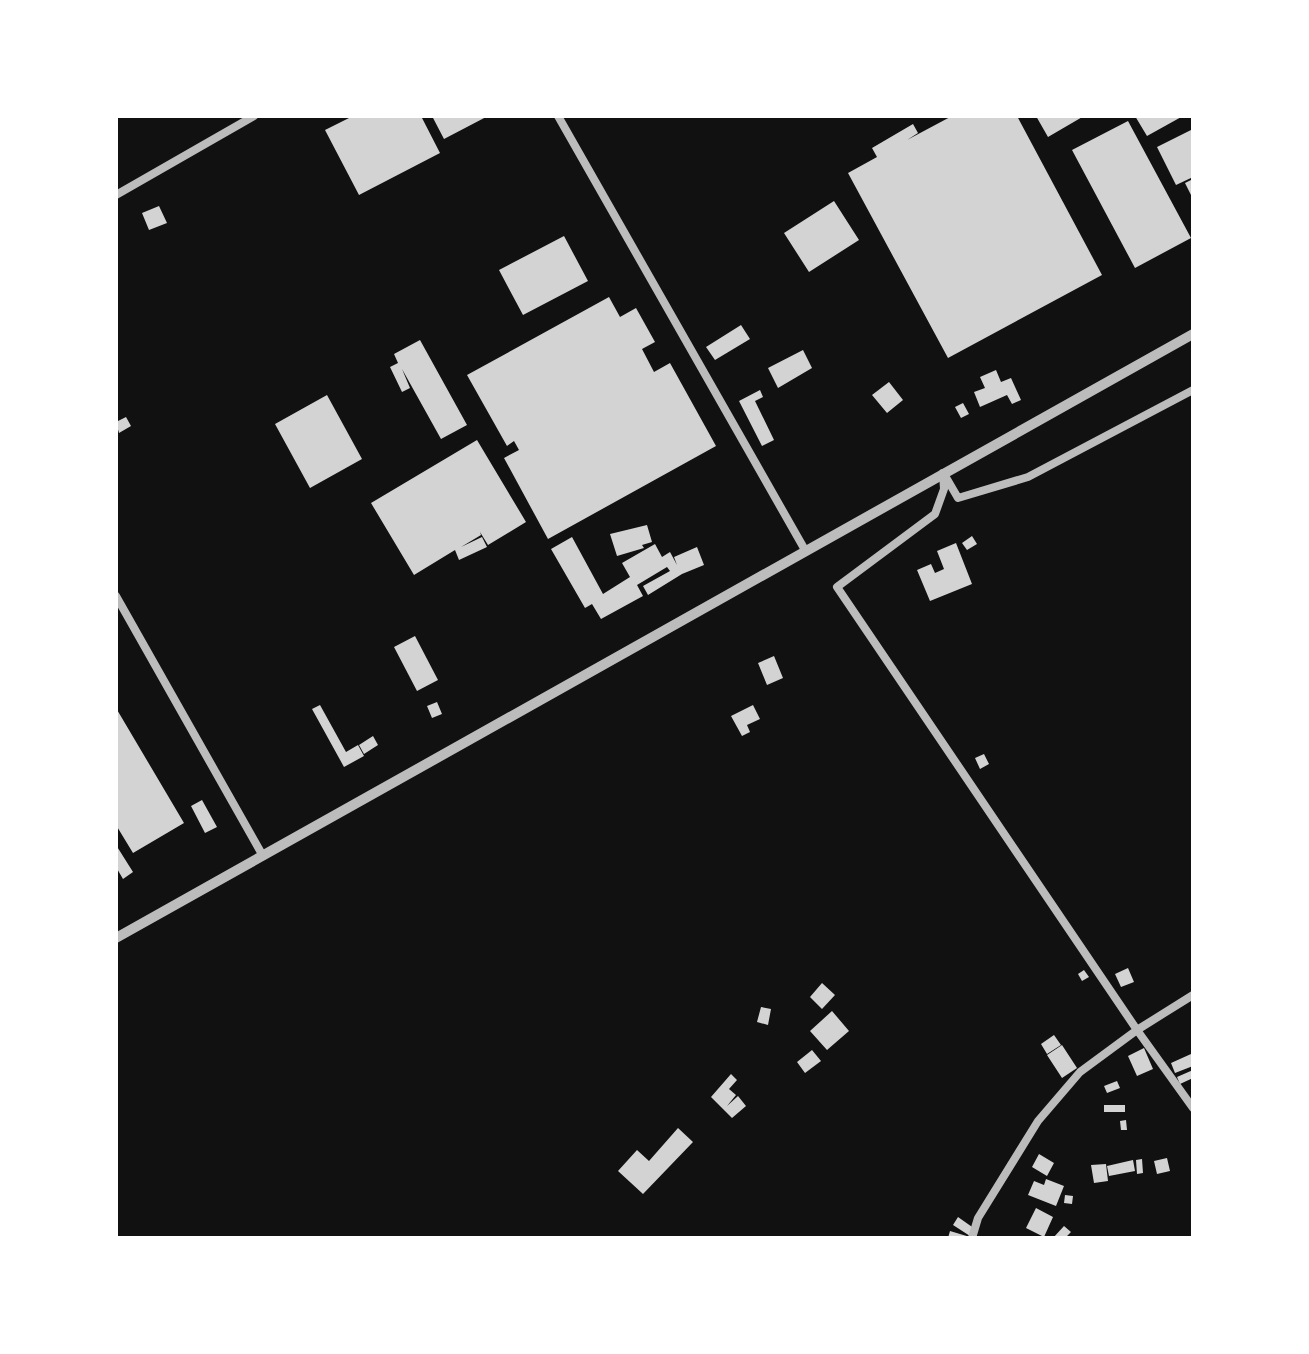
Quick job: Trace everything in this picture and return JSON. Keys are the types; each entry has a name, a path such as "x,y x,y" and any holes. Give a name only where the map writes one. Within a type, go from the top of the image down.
{"street":[{"path":"116,195 254,116"},
{"path":"558,116 805,550"},
{"path":"116,938 1193,334"},
{"path":"943,473 958,498 1028,477 1193,390"},
{"path":"943,473 944,489 935,514 837,587 1193,1108"},
{"path":"116,596 263,856"},
{"path":"972,1238 978,1218 1038,1121 1080,1072 1137,1030 1193,995"}],"building":[{"path":"353,116 421,116 440,153 359,195 325,130"},
{"path":"432,116 488,116 444,139"},
{"path":"952,116 1017,116 1102,275 948,358 848,173 877,157 872,148 913,124 918,133 907,140"},
{"path":"1036,116 1084,116 1048,137"},
{"path":"1135,116 1183,116 1147,136"},
{"path":"1128,121 1191,238 1135,268 1072,150"},
{"path":"1193,129 1193,177 1176,185 1157,147"},
{"path":"1193,179 1193,199 1185,183"},
{"path":"834,201 859,240 809,272 784,233"},
{"path":"159,206 167,223 149,230 142,213"},
{"path":"564,236 588,281 523,315 499,270"},
{"path":"609,297 620,317 636,308 655,342 642,349 654,372 670,363 716,446 548,539 504,458 519,450 514,441 507,446 467,375"},
{"path":"741,325 750,339 715,360 706,347"},
{"path":"420,340 467,425 441,439 402,369 410,388 402,392 390,367 398,363 394,354"},
{"path":"803,350 812,368 778,388 768,368"},
{"path":"996,370 1001,382 1011,378 1021,400 1012,404 1007,395 980,407 974,392 985,388 980,377"},
{"path":"889,382 903,400 887,413 872,395"},
{"path":"760,390 763,397 755,401 774,440 762,446 739,401"},
{"path":"327,395 362,459 310,488 275,424"},
{"path":"963,403 969,414 961,418 955,407"},
{"path":"126,417 131,426 119,433 116,422"},
{"path":"477,440 526,522 488,545 480,532 481,535 461,547 482,537 487,547 459,560 455,550 414,575 371,503"},
{"path":"647,525 652,542 642,545 644,548 617,556 610,534"},
{"path":"972,536 977,544 967,550 962,543"},
{"path":"572,537 603,594 630,577 622,563 655,544 662,557 670,552 677,565 674,557 697,547 704,565 682,574 648,595 643,586 670,571 667,567 637,585 643,596 601,619 592,604 585,608 551,549"},
{"path":"956,543 972,584 930,601 917,570 931,564 935,573 944,569 937,551"},
{"path":"415,636 438,680 417,691 394,647"},
{"path":"774,656 783,678 767,685 758,663"},
{"path":"437,702 442,714 432,718 427,706"},
{"path":"320,705 346,752 358,745 364,756 344,767 312,709"},
{"path":"753,705 760,719 747,725 750,732 742,736 731,716"},
{"path":"116,708 184,823 133,853 116,825"},
{"path":"373,736 378,745 364,754 359,745"},
{"path":"984,754 989,764 980,769 975,758"},
{"path":"202,800 217,827 205,833 191,806"},
{"path":"116,845 133,872 123,879 116,867"},
{"path":"1128,968 1134,982 1121,987 1115,974"},
{"path":"1084,970 1089,977 1082,981 1078,974"},
{"path":"822,983 835,995 822,1009 810,997"},
{"path":"761,1007 771,1009 768,1025 757,1022"},
{"path":"832,1011 849,1031 827,1050 810,1031"},
{"path":"1054,1035 1061,1045 1047,1054 1041,1044"},
{"path":"1062,1045 1077,1068 1062,1078 1047,1055"},
{"path":"1144,1048 1153,1069 1137,1076 1128,1056"},
{"path":"812,1050 821,1061 805,1073 797,1062"},
{"path":"1191,1054 1193,1066 1175,1073 1171,1063"},
{"path":"1193,1070 1193,1078 1180,1084 1177,1077"},
{"path":"731,1074 737,1080 729,1089 736,1095 727,1106 738,1096 746,1106 732,1118 711,1097"},
{"path":"1117,1081 1120,1088 1107,1093 1104,1086"},
{"path":"1104,1105 1125,1105 1125,1112 1104,1112"},
{"path":"1126,1120 1127,1130 1121,1130 1120,1121"},
{"path":"678,1128 693,1142 643,1194 618,1171 637,1150 649,1161"},
{"path":"1039,1154 1054,1163 1047,1176 1032,1167"},
{"path":"1167,1158 1170,1171 1157,1174 1154,1161"},
{"path":"1142,1159 1143,1173 1137,1174 1136,1160"},
{"path":"1133,1160 1135,1171 1109,1176 1107,1166"},
{"path":"1106,1164 1108,1181 1094,1183 1091,1165"},
{"path":"1046,1179 1064,1186 1056,1206 1028,1195 1034,1181 1044,1185"},
{"path":"1065,1195 1073,1196 1072,1204 1064,1203"},
{"path":"1036,1208 1053,1217 1044,1237 1026,1228"},
{"path":"958,1217 975,1229 970,1236 953,1225"},
{"path":"1064,1226 1071,1232 1065,1238 1053,1238"},
{"path":"950,1231 970,1237 970,1238 948,1238"}]}
